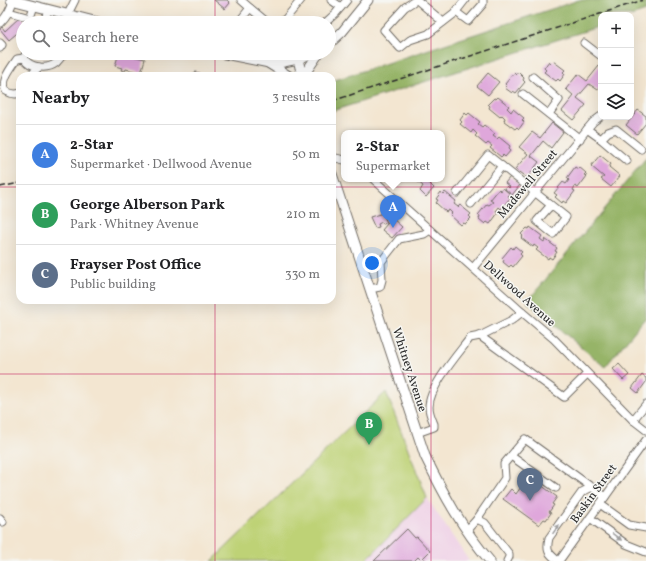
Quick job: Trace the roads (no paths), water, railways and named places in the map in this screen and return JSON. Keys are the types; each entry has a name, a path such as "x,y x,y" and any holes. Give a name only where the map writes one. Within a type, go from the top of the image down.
{"main road":[{"path":"12,0 72,16"},
{"path":"336,38 368,0"},
{"path":"257,60 274,64 293,60"},
{"path":"298,60 301,72"},
{"path":"307,72 314,60"},
{"path":"267,62 283,72"},
{"name":"Whitney Avenue","path":"336,186 425,456 444,495 477,546 490,561"}],"street":[{"path":"0,22 12,7 12,0"},
{"path":"68,14 75,0"},
{"path":"241,0 260,16"},
{"path":"288,16 301,0"},
{"path":"331,0 341,7"},
{"path":"332,16 347,0"},
{"path":"443,22 416,0 405,7 384,30 400,48 410,40 428,34 456,12 465,0"},
{"path":"456,12 468,21 483,4 483,0"},
{"path":"31,16 34,6"},
{"path":"244,16 250,8"},
{"path":"46,16 48,10"},
{"path":"9,12 23,16"},
{"path":"0,43 2,45 0,48"},
{"path":"584,43 598,54"},
{"path":"16,60 4,80 3,85 6,91 11,94 16,94"},
{"path":"26,60 39,67 56,63 58,60"},
{"path":"34,72 39,67"},
{"path":"533,77 559,100 549,114"},
{"path":"523,94 580,139"},
{"name":"Madewell Street","path":"473,268 588,129 598,119"},
{"path":"588,129 627,161"},
{"path":"601,139 608,132 616,130 641,149"},
{"path":"457,193 488,155 551,204"},
{"path":"471,204 502,166"},
{"name":"Dellwood Avenue","path":"376,182 554,339 633,420 646,430"},
{"path":"370,289 380,287 382,280 381,262 399,240 424,234 430,230"},
{"path":"417,433 434,427 429,407 431,396 450,364 470,338 480,336 512,320 522,312"},
{"path":"480,336 564,397 587,374"},
{"path":"633,420 646,404"},
{"path":"467,530 477,520 505,478 504,464 525,439 605,497"},
{"name":"Baskin Street","path":"559,561 646,440"},
{"path":"511,456 556,488"},
{"path":"559,561 549,554 547,546 549,538 582,492 592,487"},
{"path":"600,504 629,525 646,528"},
{"path":"590,518 626,544 646,552"},
{"path":"477,520 485,523 509,554 507,561"}],"railway":[{"path":"336,100 643,0"},
{"path":"0,187 16,184"}],"place":[{"name":"2-Star","path":"393,228"},
{"name":"George Alberson Park","path":"369,445"},
{"name":"Frayser Post Office","path":"530,501"}]}
